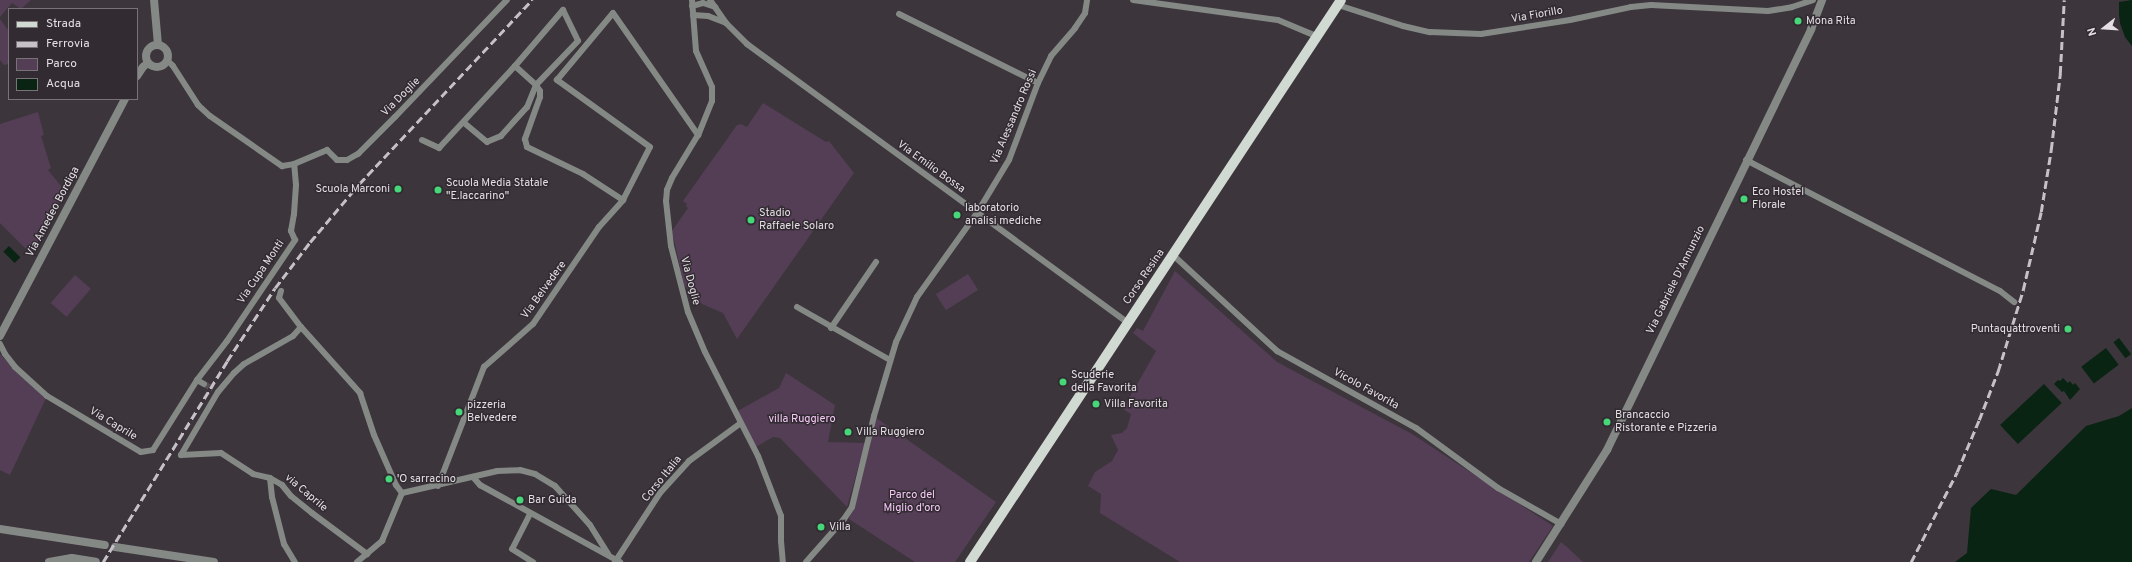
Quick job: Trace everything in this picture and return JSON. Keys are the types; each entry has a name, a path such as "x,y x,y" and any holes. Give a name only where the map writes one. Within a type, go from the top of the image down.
{"main road":[{"name":"Corso Resina","path":"970,562 1339,2"}],"street":[{"path":"154,0 158,45"},
{"name":"Via Doglie","path":"294,164 327,150 338,160 347,160 358,154 507,0"},
{"name":"Via Emilio Bossa","path":"710,0 726,24 747,44 1128,323"},
{"name":"Via Alessandro Rossi","path":"806,562 852,507 874,416 890,360 896,342 917,297 977,213 1009,160 1038,83 1051,56 1075,28 1085,13 1087,0"},
{"path":"1132,0 1278,20 1316,36"},
{"name":"Via Fiorillo","path":"1339,2 1402,26 1430,32 1481,34 1570,20 1631,7 1651,5 1768,11 1792,7 1813,0"},
{"name":"Via Gabriele D'Annunzio","path":"1536,562 1607,450 1746,160 1811,29 1822,0"},
{"path":"692,3 715,7"},
{"name":"Via Doglie","path":"692,3 696,52 712,88 712,102 698,135 672,178 667,190 666,201 671,246 680,286 688,312 705,352 758,456 781,516 780,541 783,562"},
{"path":"422,140 439,148 464,123 563,10 578,41 536,85 528,107 501,136 487,142 464,123"},
{"name":"Via Belvedere","path":"438,486 484,367 533,324 599,227 624,200 650,147 557,80 613,13 698,135"},
{"path":"899,14 1038,83"},
{"name":"Via Emilio Bossa","path":"692,15 708,16 726,24"},
{"path":"168,61 162,67 157,68 148,63 146,56 147,52 153,46 158,45 165,48 168,52 168,61 173,66 198,105 210,116 282,166 294,164"},
{"path":"138,74 143,66 148,63"},
{"path":"515,66 536,85 540,97 525,139 527,147 583,174 624,200"},
{"name":"Via Amedeo Bordiga","path":"0,336 124,100"},
{"path":"1746,160 2000,291 2014,302"},
{"name":"Via Cupa Monti","path":"197,380 227,341 295,240 291,231 296,185 294,164"},
{"name":"Vicolo Favorita","path":"1173,255 1277,350 1416,428 1498,488 1561,524"},
{"path":"831,328 876,262"},
{"path":"673,288 680,286"},
{"path":"281,291 279,298 301,328 360,393 374,435 396,485 402,493"},
{"path":"797,307 831,328 890,360"},
{"name":"via Caprile","path":"301,328 293,336 244,364 215,391 181,455 221,454 252,474 270,478 282,485 291,496 367,554"},
{"name":"Via Caprile","path":"0,344 5,354 15,367 47,396 141,452 153,450 197,380"},
{"path":"197,380 204,384"},
{"name":"Corso Italia","path":"617,561 660,493 689,460 741,423"},
{"path":"402,493 508,469 520,470 535,474 555,486 590,526 608,554"},
{"path":"473,477 480,485 530,514 608,554 617,561"},
{"path":"270,478 272,497 284,544 295,562"},
{"path":"358,562 382,541 402,493"},
{"path":"530,514 512,549 533,562"},
{"path":"0,529 104,545"},
{"path":"115,547 214,562"},
{"path":"50,562 72,558 96,562"}],"green space":[{"path":"0,0 31,0 22,8 12,3 0,17"},
{"path":"0,19 8,30 8,64 4,65 0,60"},
{"name":"Stadio Raffaele Solaro","path":"763,103 826,142 829,141 854,173 737,339 723,313 702,304 684,285 672,231 688,208 686,206 687,204 683,201 737,125 741,124 747,127"},
{"path":"38,112 44,135 41,136 51,168 48,170 65,191 31,254 0,223 0,124"},
{"path":"1175,271 1277,362 1412,434 1553,526 1529,562 1180,562 1100,513 1101,494 1088,486 1095,472 1112,461 1118,450 1111,435 1122,433 1127,428 1131,414 1123,409 1156,351 1133,333 1137,328 1143,331"},
{"path":"968,274 978,290 946,310 936,294"},
{"path":"75,275 91,289 67,317 51,303"},
{"path":"0,354 16,372 46,398 10,475 0,470"},
{"name":"villa Ruggiero","path":"786,373 835,405 828,442 865,443 847,507 780,438 773,437 754,448 736,412 779,388"},
{"name":"Parco del Miglio d'oro","path":"875,417 996,502 955,562 915,562 849,519 858,493"},
{"path":"1561,542 1567,547 1583,562 1548,562"}],"water":[{"path":"2132,0 2132,46 2125,37 2120,23 2119,2"},
{"path":"9,246 20,257 15,263 3,252"},
{"path":"2119,338 2131,354 2125,358 2113,342"},
{"path":"2106,348 2119,365 2094,383 2081,367"},
{"path":"2063,378 2068,383 2070,381 2073,385 2075,383 2080,389 2070,400 2064,391 2062,392 2054,384"},
{"path":"2044,384 2062,403 2018,444 2000,425"},
{"path":"2132,408 2132,562 1955,562 1967,553 1971,508 1991,489 2016,495 2086,426 2119,416"}],"tunnel":[{"path":"204,384 213,389"}],"railway":[{"path":"103,562 227,361 275,288 310,242 359,184 532,0"},
{"path":"1911,562 1957,472 1979,420 1998,371 2023,290 2041,212 2051,150 2060,74 2064,0"}],"place":[{"name":"Mona Rita","path":"1798,21"},
{"name":"Scuola Marconi","path":"398,189"},
{"name":"Scuola Media Statale \"E.Iaccarino\"","path":"438,190"},
{"name":"Eco Hostel Florale","path":"1744,199"},
{"name":"laboratorio analisi mediche","path":"957,215"},
{"name":"Stadio Raffaele Solaro","path":"751,220"},
{"name":"Puntaquattroventi","path":"2068,329"},
{"name":"Scuderie della Favorita","path":"1063,382"},
{"name":"Villa Favorita","path":"1096,404"},
{"name":"pizzeria Belvedere","path":"459,412"},
{"name":"Brancaccio Ristorante e Pizzeria","path":"1607,422"},
{"name":"Villa Ruggiero","path":"848,432"},
{"name":"'O sarracino","path":"389,479"},
{"name":"Bar Guida","path":"520,500"},
{"name":"Villa","path":"821,527"}]}
